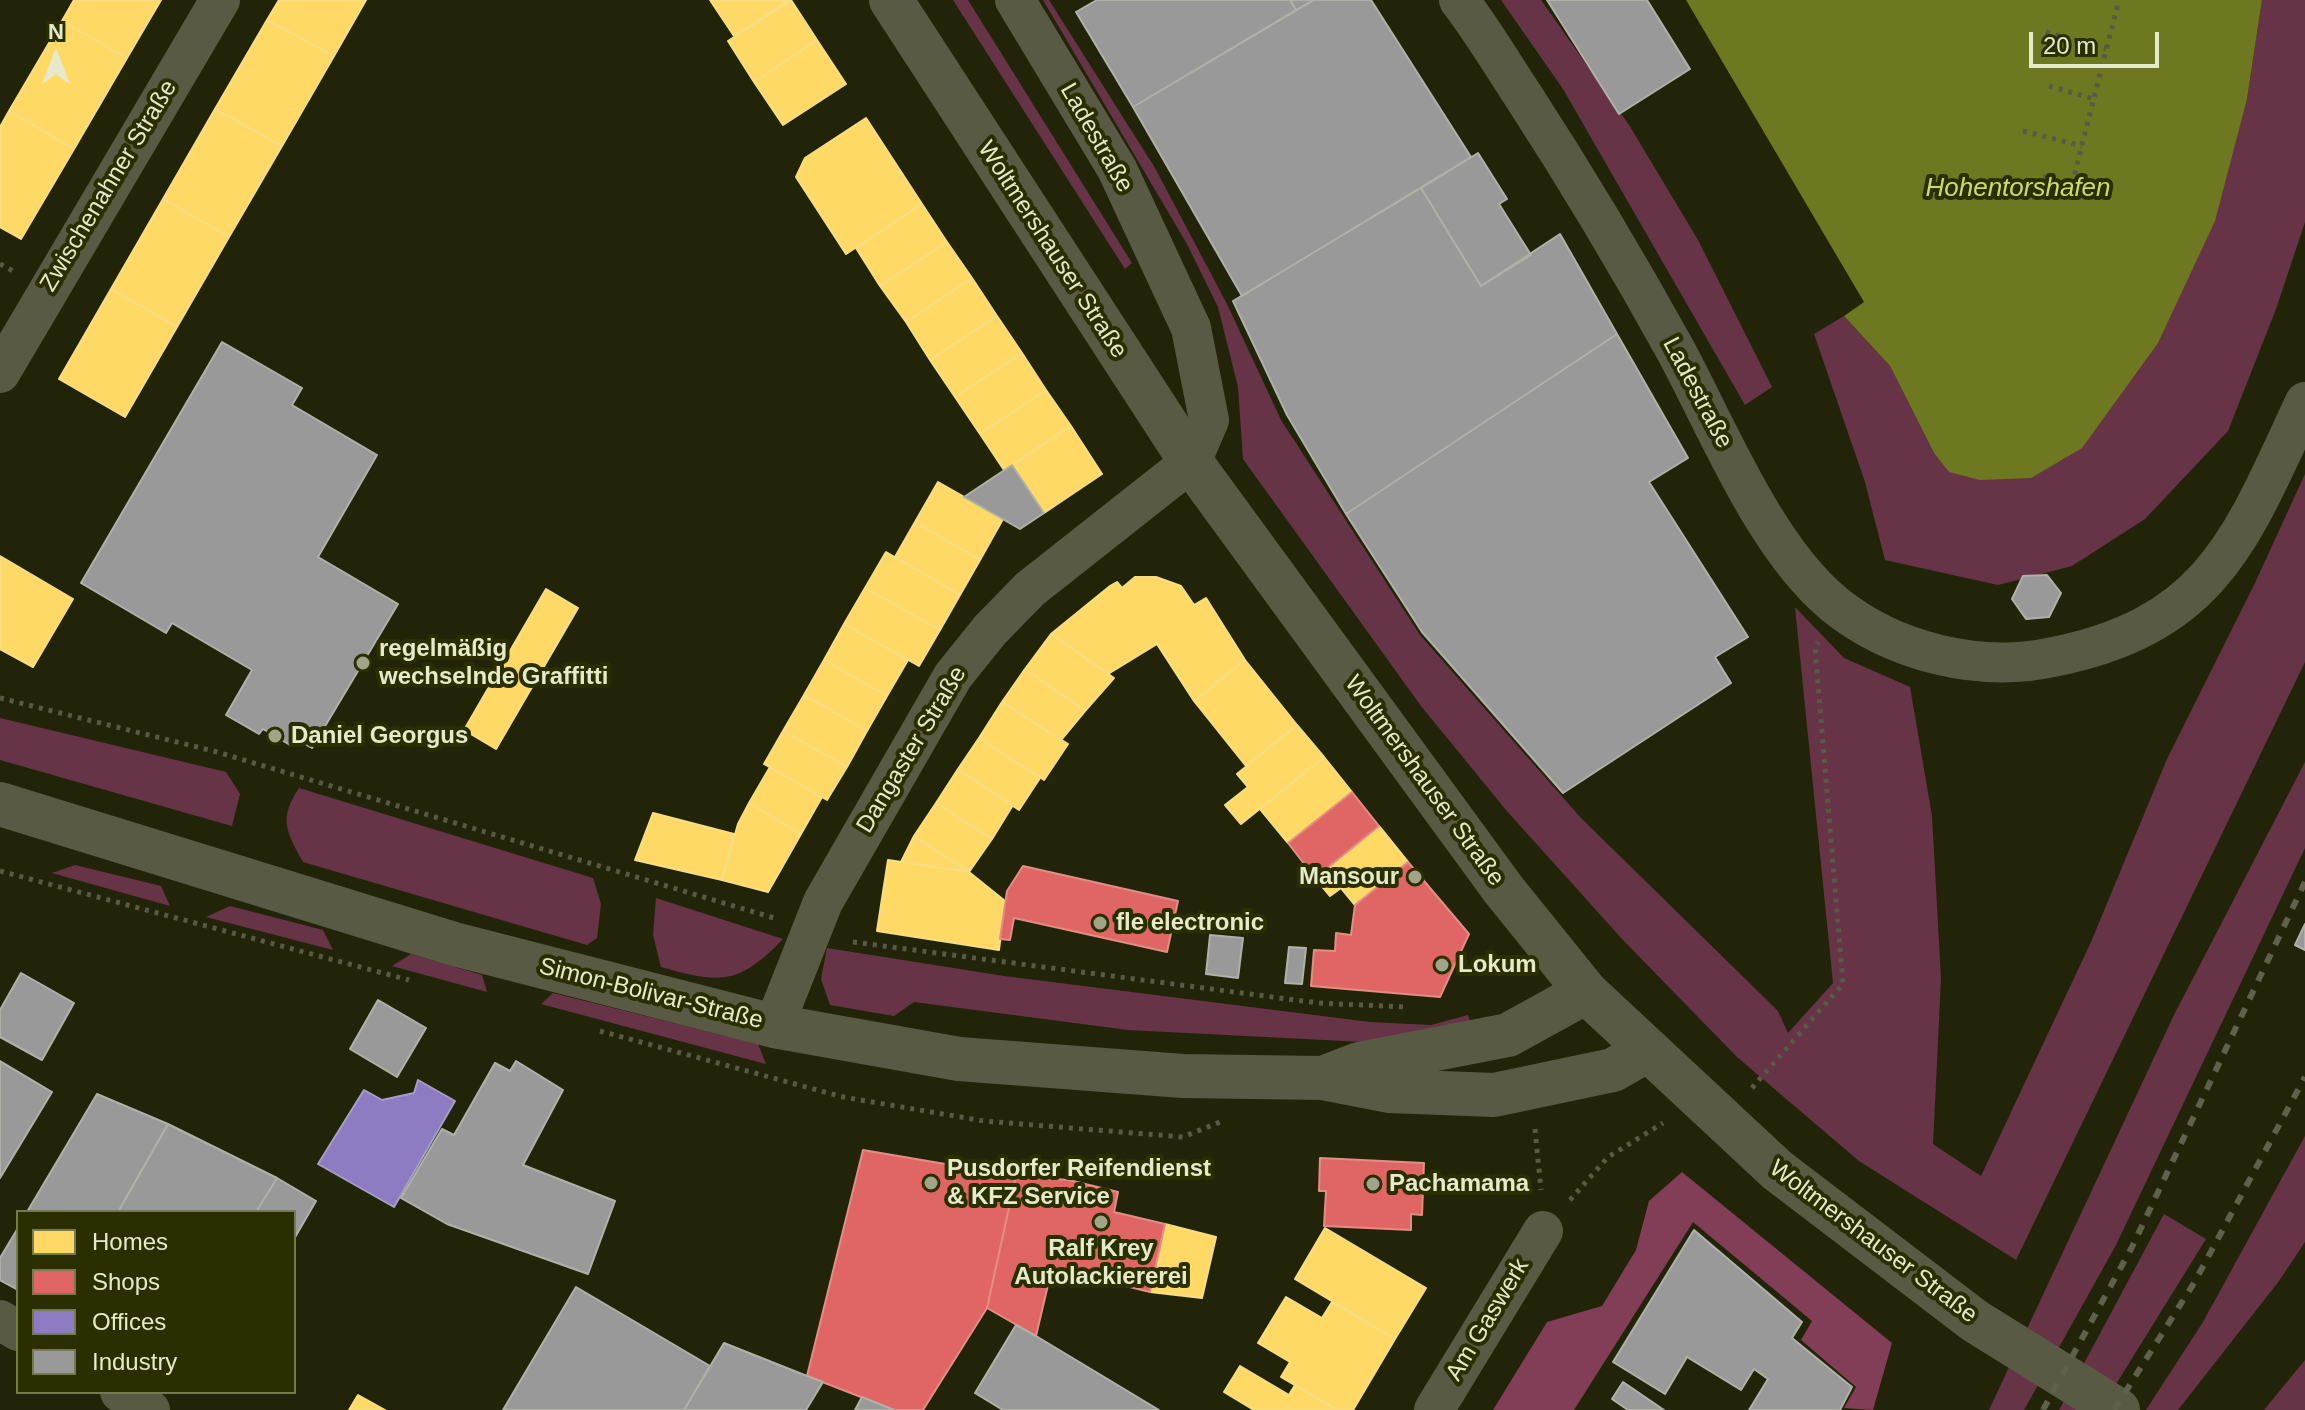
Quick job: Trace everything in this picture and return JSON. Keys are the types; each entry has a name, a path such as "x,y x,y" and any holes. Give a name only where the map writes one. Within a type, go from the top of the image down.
{"street":[{"name":"Zwischenahner Straße","path":"0,373 220,0"},
{"name":"Woltmershauser Straße","path":"891,0 1191,462 1503,889 1586,992 1777,1170 1975,1321 2118,1410"},
{"name":"Ladestraße","path":"1015,0 1117,169 1191,328 1209,420 1191,462"},
{"name":"Ladestraße","path":"1459,0 1566,163 1673,347 1768,524 1835,605 1894,640 1957,661 2028,663 2098,648 2161,618 2203,585 2246,529 2305,402"},
{"name":"Dangaster Straße","path":"774,1026 823,902 953,676 990,630 1030,589 1191,462"},
{"name":"Simon-Bolivar-Straße","path":"0,805 454,944 774,1026 959,1059 1183,1076 1322,1078 1389,1091 1494,1095 1613,1070 1646,1051"},
{"name":"Simon-Bolivar-Straße","path":"1322,1078 1359,1064 1508,1035 1586,992"},
{"name":"Am Gaswerk","path":"1434,1410 1543,1231"},
{"path":"123,1394 150,1410"}],"path":[{"path":"2072,184 2119,0"},
{"path":"2046,32 2106,49"},
{"path":"2049,86 2094,99"},
{"path":"2023,131 2082,146"},
{"path":"2043,177 2099,192"},
{"path":"1753,1087 1843,984 1815,648 1835,605"},
{"path":"1543,1231 1608,1157 1699,1100"},
{"path":"1535,1127 1539,1142 1543,1231"}],"shaded area":[{"path":"953,0 968,0 1132,263 1125,269"},
{"path":"1043,0 1049,0 1155,168 1227,304 1281,420 1420,635 1580,817 1778,1011 1788,1033 1833,983 1795,607 1844,658 1910,687 1932,816 1941,979 1933,1144 1981,1176 2091,942 2167,759 2255,583 2305,474 2305,662 2016,1260 1859,1161 1737,1057 1623,940 1506,810 1421,706 1243,459 1238,387 1218,307 1187,244"},
{"path":"1501,0 1541,0 1629,125 1698,240 1772,387 1745,405 1563,89"},
{"path":"2262,0 2305,0 2305,222 2276,309 2228,431 2145,519 2072,566 1998,585 1885,560 1865,482 1814,334 1844,316 1890,366 1934,453 1950,472 2247,99"},
{"path":"0,718 226,772 240,794 232,826 0,760"},
{"path":"2305,762 2305,848 2116,1245 2024,1410 1989,1410 2174,1015"},
{"path":"299,788 593,878 601,904 597,938 587,945 303,862 287,826 292,799"},
{"path":"75,865 161,886 170,906 52,873"},
{"path":"656,898 783,939 754,965 728,977 699,976 661,967 653,935"},
{"path":"230,906 323,930 333,950 206,917"},
{"path":"827,948 1004,976 1370,1022 1431,1025 1468,1015 1473,1031 1364,1042 1128,1030 914,1002 894,1016 830,1005 821,979"},
{"path":"411,954 482,975 487,992 392,966"},
{"path":"553,993 758,1044 766,1064 541,1004"},
{"path":"2305,1136 2305,1242 2279,1281 2178,1410 2146,1410 2203,1322"},
{"path":"1682,1172 1892,1343 1873,1410 1844,1408 1856,1387 1801,1340 1812,1321 1693,1222 1574,1410 1493,1410 1547,1322 1602,1306 1636,1250 1649,1201"},
{"path":"2164,1214 2206,1239 2100,1410 2059,1410"},
{"path":"2305,1360 2305,1410 2264,1410"}],"water":[{"name":"Hohentorshafen","path":"1686,0 2262,0 2247,99 2215,221 2158,343 2082,448 2031,478 1980,480 1949,472 1934,453 1890,366 1844,316 1864,302"}],"building: Homes":[{"path":"74,0 161,0 127,58 62,21"},
{"path":"279,0 366,0 334,56 267,20"},
{"path":"710,0 789,0 734,36"},
{"path":"791,0 817,40 754,82 728,41"},
{"path":"267,20 334,56 282,146 215,109"},
{"path":"62,21 127,58 74,149 9,111"},
{"path":"817,40 846,84 783,125 754,82"},
{"path":"215,109 282,146 229,237 163,199"},
{"path":"9,111 74,149 21,239 0,227 0,127"},
{"path":"866,118 922,204 846,254 796,177 805,158"},
{"path":"163,199 229,237 177,327 111,289"},
{"path":"922,204 947,242 880,286 856,248"},
{"path":"947,242 972,278 906,322 880,286"},
{"path":"972,278 997,316 930,360 906,322"},
{"path":"111,289 177,327 125,417 59,379"},
{"path":"997,316 1022,353 955,397 930,360"},
{"path":"1022,353 1046,390 980,434 955,397"},
{"path":"1046,390 1071,426 1004,470 980,434"},
{"path":"1071,426 1102,474 1044,513 1012,465"},
{"path":"938,482 1003,519 980,560 915,522"},
{"path":"915,522 980,560 960,595 895,557"},
{"path":"886,552 960,595 940,630 865,588"},
{"path":"0,556 73,599 33,667 0,649"},
{"path":"1135,577 1156,577 1181,586 1194,605 1206,598 1245,660 1194,701 1157,644 1108,674 1051,634 1110,586 1117,582 1122,588"},
{"path":"865,588 940,630 919,666 844,624"},
{"path":"546,589 578,608 496,749 464,730"},
{"path":"844,624 908,660 887,696 824,660"},
{"path":"1051,634 1114,678 1085,711 1025,669"},
{"path":"824,660 887,696 867,731 804,695"},
{"path":"1245,660 1297,725 1246,766 1194,701"},
{"path":"1025,669 1085,711 1061,740 1002,702"},
{"path":"804,695 867,731 847,767 783,731"},
{"path":"1002,702 1068,744 1044,780 979,738"},
{"path":"1297,725 1324,757 1241,824 1225,805 1248,787 1237,774"},
{"path":"783,731 847,767 827,800 764,764"},
{"path":"979,738 1040,778 1019,810 958,769"},
{"path":"1324,757 1352,792 1288,843 1260,809"},
{"path":"770,767 822,797 801,834 749,803"},
{"path":"958,769 1013,805 992,839 936,803"},
{"path":"749,803 801,834 768,892 722,880 738,824"},
{"path":"936,803 992,839 969,872 914,836"},
{"path":"653,813 734,834 722,880 635,860"},
{"path":"1379,826 1408,862 1355,905 1341,888 1330,896 1315,878"},
{"path":"914,836 969,872 901,862"},
{"path":"888,860 969,872 1005,901 999,950 877,931"},
{"path":"1165,1224 1216,1237 1202,1298 1150,1292"},
{"path":"1325,1228 1426,1288 1395,1339 1295,1279"},
{"path":"1286,1297 1322,1318 1332,1302 1395,1339 1353,1410 1337,1410 1281,1377 1290,1362 1258,1343"},
{"path":"1240,1366 1289,1395 1295,1385 1337,1410 1254,1410 1224,1392"},
{"path":"358,1395 385,1410 349,1410"}],"building: Shops":[{"path":"1352,792 1379,826 1315,878 1288,843"},
{"path":"1408,862 1469,934 1440,997 1311,986 1314,950 1335,951 1336,933 1351,935 1355,905"},
{"path":"1023,866 1178,901 1167,952 1014,918 1010,940 1000,939 1007,891"},
{"path":"863,1150 1016,1176 987,1308 923,1410 894,1410 807,1376"},
{"path":"1320,1158 1424,1163 1422,1215 1411,1214 1411,1230 1324,1226 1326,1191 1319,1191"},
{"path":"1016,1176 1069,1180 1118,1192 1114,1212 1165,1224 1150,1292 1052,1268 1036,1336 987,1308"}],"building: Offices":[{"path":"418,1080 455,1101 394,1207 318,1164 364,1090 382,1100 414,1093"}],"building: Industry":[{"path":"1097,0 1290,0 1296,10 1133,107 1076,12"},
{"path":"1290,0 1314,0 1296,10"},
{"path":"1314,0 1371,0 1471,157 1242,296 1133,107"},
{"path":"1547,0 1647,0 1690,69 1619,114"},
{"path":"1478,153 1507,199 1499,204 1531,255 1481,286 1421,188"},
{"path":"1421,188 1481,286 1560,234 1617,334 1346,514 1287,415 1233,301"},
{"path":"1617,334 1688,458 1649,482 1748,637 1715,657 1731,683 1563,793 1422,632 1346,514"},
{"path":"222,342 302,388 292,405 377,455 318,557 398,604 312,748 294,738 290,745 263,729 259,734 226,715 252,670 172,623 166,633 81,583"},
{"path":"1012,465 1044,513 1020,529 964,497"},
{"path":"2047,575 2061,593 2049,617 2026,619 2012,599 2023,576"},
{"path":"2305,924 2305,950 2295,945"},
{"path":"1210,935 1243,938 1238,978 1206,974"},
{"path":"1289,947 1306,948 1302,984 1285,983"},
{"path":"21,973 74,1003 42,1060 0,1037 0,1010"},
{"path":"378,1000 426,1028 397,1077 350,1049"},
{"path":"0,1061 52,1092 0,1178"},
{"path":"516,1061 563,1090 523,1165 615,1201 588,1274 447,1224 401,1198 442,1129 454,1135 495,1063 510,1071"},
{"path":"97,1094 168,1124 119,1210 28,1210"},
{"path":"168,1124 277,1178 257,1210 119,1210"},
{"path":"277,1178 316,1201 296,1236 296,1210 257,1210"},
{"path":"1694,1230 1802,1322 1792,1338 1852,1387 1840,1410 1749,1410 1768,1379 1754,1369 1741,1390 1687,1357 1665,1394 1613,1362"},
{"path":"16,1231 16,1289 0,1280 0,1258"},
{"path":"576,1287 710,1366 684,1410 503,1410"},
{"path":"1016,1325 1159,1410 1003,1410 975,1393"},
{"path":"724,1343 823,1382 806,1410 684,1410"},
{"path":"1623,1382 1664,1410 1628,1410 1612,1399"},
{"path":"862,1397 894,1410 855,1410"}],"railway":[{"path":"2043,1410 2132,1247 2305,882"},
{"path":"2114,1410 2194,1283 2305,1077"}],"place":[{"name":"regelmäßig wechselnde Graffitti","path":"363,663"},
{"name":"Daniel Georgus","path":"275,736"},
{"name":"Mansour","path":"1415,877"},
{"name":"fle electronic","path":"1100,923"},
{"name":"Lokum","path":"1442,965"},
{"name":"Pusdorfer Reifendienst & KFZ Service","path":"931,1183"},
{"name":"Pachamama","path":"1373,1184"},
{"name":"Ralf Krey Autolackiererei","path":"1101,1222"}]}
